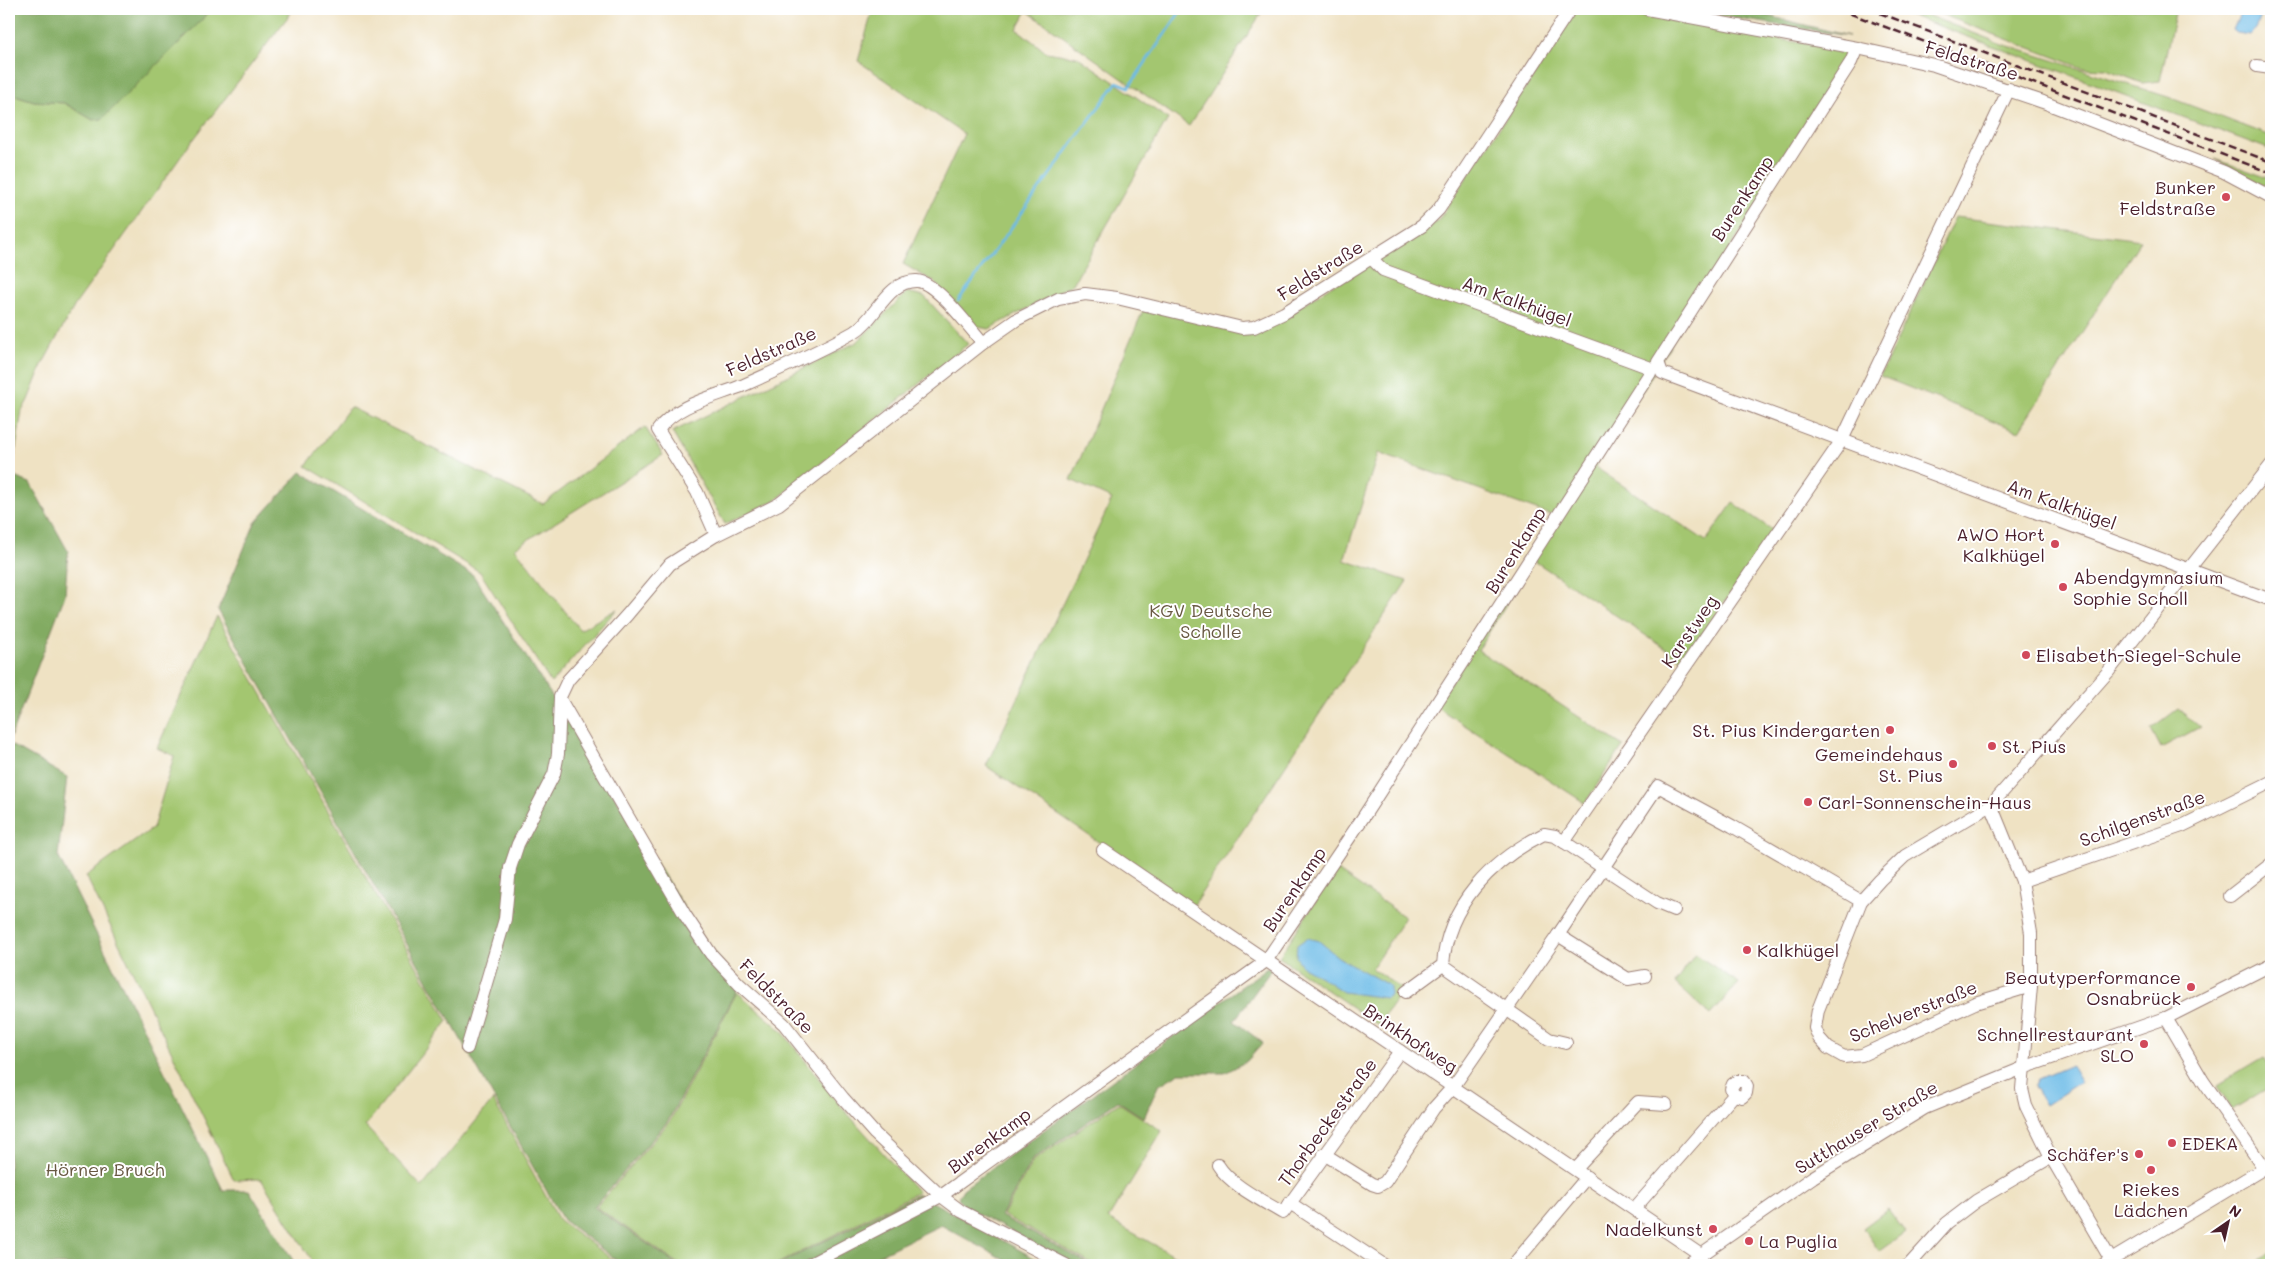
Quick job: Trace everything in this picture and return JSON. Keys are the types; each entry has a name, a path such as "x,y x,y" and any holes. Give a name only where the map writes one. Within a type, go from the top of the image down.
{"street":[{"name":"Feldstraße","path":"467,1048 505,919 510,868 518,844 554,774 558,754 560,697 568,680 670,564 716,535 779,504 983,343 1016,320 1058,299 1085,294 1117,298 1242,328 1254,327 1284,314 1422,226 1439,209 1570,9"},
{"name":"Feldstraße","path":"1647,9 1857,48 1934,65 2009,89 2224,172 2271,197"},
{"name":"Burenkamp","path":"808,1265 941,1196 1266,962 1369,808 1654,371 1851,62 1857,48"},
{"path":"2257,66 2271,68"},
{"path":"1842,440 2009,89"},
{"name":"Am Kalkhügel","path":"1372,259 1383,270 1643,365 1654,371 2271,600"},
{"name":"Feldstraße","path":"716,535 697,492 658,430 666,418 721,391 742,386 856,330 898,286 918,281 932,287 983,343"},
{"name":"Karstweg","path":"1564,842 1842,440"},
{"path":"1324,1154 1378,1186 1385,1182 1434,1108 1453,1087 1558,935 1658,786 1862,901 1905,856 1991,805 2108,672 2187,569 2271,465"},
{"name":"Feldstraße","path":"561,701 685,915 710,954 739,984 784,1024 843,1098 875,1134 941,1196 961,1211 1066,1265"},
{"name":"Schilgenstraße","path":"2022,881 2182,826 2271,782"},
{"path":"1991,805 2022,881 2031,933 2032,986 2022,1089 2026,1106 2107,1263 2268,1166 2203,1081 2166,1018"},
{"path":"1443,965 1444,946 1452,920 1460,906 1478,883 1501,862 1531,840 1544,834 1564,842 1657,903 1674,910"},
{"name":"Brinkhofweg","path":"1103,850 1266,962 1588,1177 1700,1255"},
{"path":"2230,896 2271,864"},
{"name":"Schelverstraße","path":"1862,901 1818,1010 1816,1028 1819,1038 1828,1048 1844,1057 1864,1054 1976,1003 2032,986"},
{"path":"1558,935 1628,979 1645,976"},
{"path":"1406,992 1443,965"},
{"path":"1443,965 1549,1039 1566,1043"},
{"name":"Sutthauser Straße","path":"1687,1265 1813,1177 1925,1108 2023,1068 2166,1018 2271,965"},
{"name":"Thorbeckestraße","path":"1286,1208 1400,1051"},
{"path":"1634,1209 1734,1095"},
{"path":"1576,1169 1638,1102 1666,1104"},
{"path":"1909,1265 1947,1223 1976,1201 2051,1157"},
{"path":"1218,1165 1222,1172 1234,1182 1286,1208 1384,1265"},
{"path":"1513,1265 1588,1177"}],"green space":[{"path":"9,9 210,9 200,22 102,119 93,120 64,103 34,101 9,93"},
{"path":"210,9 294,9 187,148 75,305 42,365 22,411 13,467 9,465 9,93 34,101 64,103 93,120 200,22"},
{"path":"873,9 1264,9 1189,126 1027,11 1017,29 1046,52 1078,57 1168,119 1073,284 989,329 978,327 933,281 903,264 964,134 858,61"},
{"name":"KGV Deutsche Scholle","path":"1582,9 1603,9 1842,50 1847,60 1595,467 1706,541 1733,503 1774,531 1684,661 1533,560 1478,650 1623,746 1585,803 1435,706 1556,517 1378,453 1344,560 1407,581 1193,906 986,766 1112,499 1071,480 1144,308 1257,334 1385,251 1438,221 1576,12"},
{"path":"1676,9 1741,9 1849,36"},
{"path":"1893,9 1911,9 2002,44 2168,97 2271,136 2271,150"},
{"path":"1927,9 2176,9 2160,81 2142,83 2106,69 2083,68"},
{"path":"2215,159 2271,179 2271,188 2265,186"},
{"path":"1955,217 2141,240 2019,431 1880,376"},
{"path":"907,292 924,296 968,344 776,500 725,524 672,432 857,342"},
{"path":"350,407 543,504 645,427 663,455 515,548 580,630 617,609 551,683 480,572 306,466"},
{"path":"301,472 473,575 565,716 708,946 741,983 668,1121 594,1207 678,1265 623,1265 563,1220 218,610 255,523"},
{"path":"9,475 30,483 68,551 65,595 9,741"},
{"path":"217,616 448,1021 365,1126 422,1187 493,1100 559,1220 620,1265 315,1265 261,1179 234,1180 86,876 153,828 174,756 157,748"},
{"path":"2178,709 2200,727 2161,748 2151,729"},
{"name":"Hörner Bruch","path":"9,744 67,777 58,856 223,1190 249,1190 296,1265 9,1265"},
{"path":"1336,870 1405,917 1372,968 1403,990 1378,1025 1279,957"},
{"path":"1695,954 1739,983 1710,1015 1675,983"},
{"path":"1267,968 1271,970 1234,1021 1263,1043 1247,1061 1225,1073 1179,1073 1158,1086 1144,1118 1118,1101 1032,1160 1001,1216 1091,1265 1074,1265 963,1206 958,1198 963,1189"},
{"path":"737,992 781,1030 838,1103 918,1192 775,1265 680,1265 596,1207 670,1121"},
{"path":"2264,1057 2271,1069 2271,1086 2232,1110 2217,1085"},
{"path":"1119,1103 1162,1131 1108,1219 1191,1265 1094,1265 1003,1215 1033,1161"},
{"path":"918,1194 1047,1265 1014,1265 941,1225 858,1265 777,1265"},
{"path":"1888,1209 1905,1232 1879,1251 1863,1228"},
{"path":"2271,1254 2271,1265 2251,1265"}],"water":[{"path":"2242,9 2264,9 2256,29 2249,35 2237,33 2233,30"},
{"path":"1307,938 1319,941 1338,957 1390,986 1390,995 1386,998 1343,992 1303,967 1296,957 1297,945"},
{"path":"2071,1065 2081,1082 2045,1105 2034,1086 2038,1079"}],"waterway":[{"path":"958,301 1117,82 1129,87 1182,9"}],"railway":[{"path":"1838,9 2271,173"},
{"path":"1869,9 2271,162"}],"place":[{"name":"Bunker Feldstraße","path":"2226,197"},
{"name":"AWO Hort Kalkhügel","path":"2055,544"},
{"name":"Abendgymnasium Sophie Scholl","path":"2063,587"},
{"name":"Elisabeth-Siegel-Schule","path":"2026,655"},
{"name":"St. Pius Kindergarten","path":"1890,730"},
{"name":"St. Pius","path":"1992,746"},
{"name":"Gemeindehaus St. Pius","path":"1953,764"},
{"name":"Carl-Sonnenschein-Haus","path":"1808,802"},
{"name":"Kalkhügel","path":"1747,950"},
{"name":"Beautyperformance Osnabrück","path":"2191,987"},
{"name":"Schnellrestaurant SLO","path":"2144,1044"},
{"name":"EDEKA","path":"2172,1143"},
{"name":"Schäfer's","path":"2139,1154"},
{"name":"Riekes Lädchen","path":"2151,1170"},
{"name":"Nadelkunst","path":"1713,1229"},
{"name":"La Puglia","path":"1749,1241"}]}
